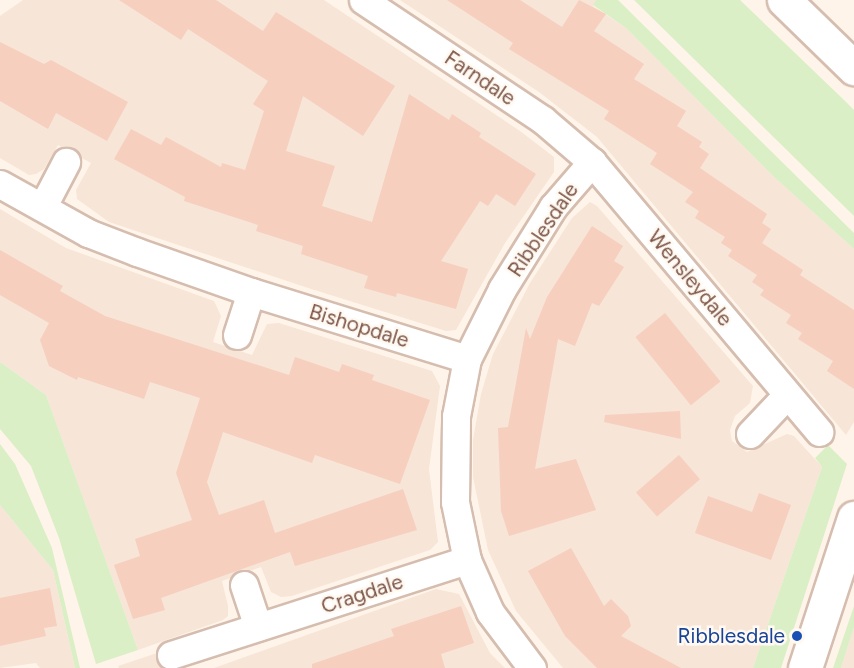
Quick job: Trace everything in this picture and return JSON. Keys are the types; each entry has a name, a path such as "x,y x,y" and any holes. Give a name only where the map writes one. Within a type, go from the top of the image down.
{"street":[{"name":"Farndale","path":"363,0 543,120 592,162"},
{"path":"784,0 854,68"},
{"path":"43,206 66,162"},
{"name":"Ribblesdale","path":"532,668 490,612 467,560 455,502 453,468 456,416 467,359 502,289 547,216 592,162"},
{"name":"Wensleydale","path":"592,162 819,432"},
{"name":"Bishopdale","path":"0,184 88,233 250,292 467,359"},
{"path":"237,335 250,292"},
{"path":"750,434 787,395"},
{"path":"805,668 854,518"},
{"name":"Cragdale","path":"171,656 467,560"},
{"path":"244,585 258,627"}],"shaded area":[{"path":"23,0 324,0 520,131 554,157 554,172 505,243 456,330 446,331 305,287 109,222 77,199 76,190 91,163 58,145 44,169 36,174 29,175 0,158 0,16"},
{"path":"400,0 596,0 593,6 626,28 773,176 854,249 854,422 846,435 597,137 539,92"},
{"path":"590,202 597,206 753,386 750,403 735,416 730,430 732,441 747,452 787,434 794,436 822,467 753,668 563,668 516,611 488,550 473,477 473,440 481,394 493,354 530,283 572,218"},
{"path":"0,209 66,248 214,301 221,316 213,342 252,355 267,324 279,323 432,371 440,386 429,469 438,542 430,550 292,596 281,597 271,592 261,567 222,581 228,616 223,620 138,650 46,395 0,362"},
{"path":"0,505 53,570 75,668 40,668 36,663 0,668"},
{"path":"436,589 459,594 490,653 505,668 214,668"},
{"path":"854,627 854,668 841,668"},
{"path":"157,653 162,668 119,668 118,666"}],"green space":[{"path":"596,0 618,0 854,233 854,249 773,176 626,28 593,5"},
{"path":"634,0 740,0 844,100 854,110 854,216"},
{"path":"0,362 46,395 138,650 96,664 59,538 31,466 0,429"},
{"path":"0,444 15,464 52,548 80,668 75,668 53,570 0,505"},
{"path":"828,445 847,464 781,668 753,668 822,467 815,458"},
{"path":"854,606 854,627 841,668 833,668"}],"building":[{"path":"119,0 216,0 263,31 276,12 395,86 363,136 303,96 286,151 335,166 322,206 372,222 409,94 449,120 452,114 481,133 479,137 536,174 515,206 496,194 488,206 480,201 441,261 468,269 456,309 397,293 396,297 364,288 368,276 301,254 303,246 256,231 258,225 184,201 185,197 114,159 131,129 161,145 166,137 221,167 222,163 245,170 264,111 253,104 268,81 188,29 181,40"},
{"path":"447,0 520,0 562,27 579,0 606,14 594,31 644,64 634,79 686,111 677,126 702,142 699,147 709,154 700,168 767,214 762,223 771,229 762,243 803,270 800,275 854,310 854,389 827,371 833,361 798,339 802,333 786,323 791,315 760,295 764,290 752,282 757,275 728,256 732,250 721,243 725,237 695,218 699,211 685,202 693,192 650,164 657,153 604,119 609,111 509,49 513,43"},
{"path":"0,42 44,64 51,60 128,102 107,141 56,113 48,129 0,101"},
{"path":"592,226 623,246 614,261 624,267 599,306 592,303 575,346 558,339 535,469 576,459 596,510 509,536 501,511 498,428 508,427 526,328 530,339 547,297"},
{"path":"0,250 63,286 60,291 105,316 289,375 295,357 339,372 342,364 374,375 372,380 430,400 400,484 315,455 312,463 223,432 207,482 219,515 264,500 275,533 403,489 417,530 295,566 290,552 161,598 165,610 133,619 114,565 140,556 135,539 192,520 176,473 200,398 150,382 144,399 78,377 77,380 49,366 40,340 49,323 0,295"},
{"path":"665,313 720,381 691,405 635,337"},
{"path":"680,411 681,439 604,422 605,415"},
{"path":"679,455 700,479 657,517 636,492"},
{"path":"759,493 791,505 771,560 695,533 708,496 752,512"},
{"path":"571,548 604,606 611,599 628,616 631,626 621,636 681,668 597,668 565,636 528,571"},
{"path":"50,588 57,626 44,628 46,636 0,646 0,598"},
{"path":"461,606 474,643 441,654 445,668 312,668 312,664 394,636 391,629"}],"place":[{"name":"Ribblesdale","path":"797,636"}]}
